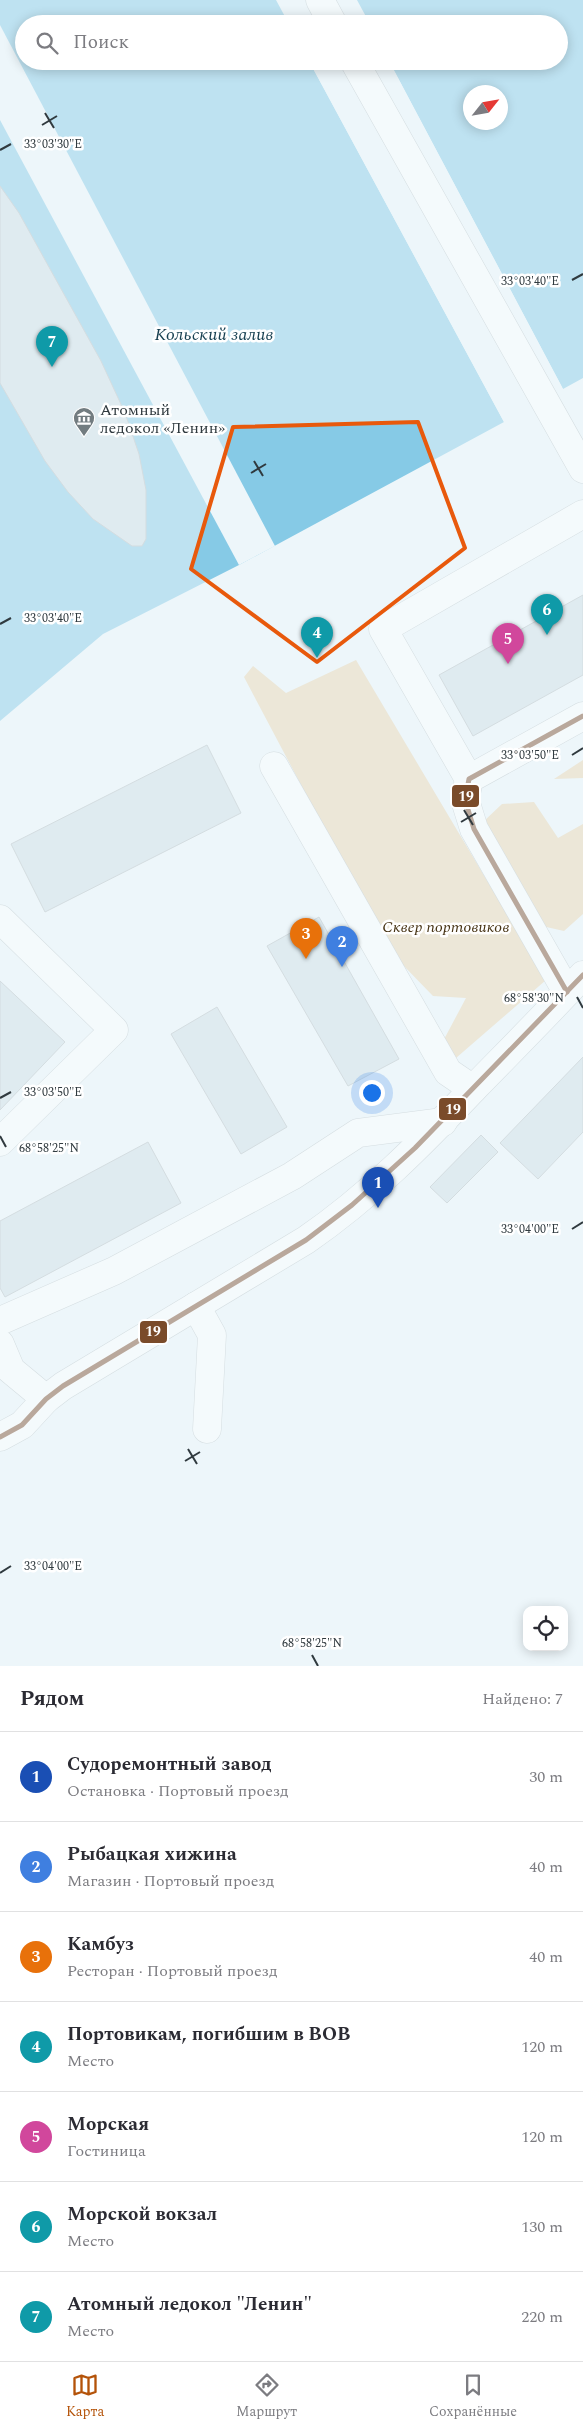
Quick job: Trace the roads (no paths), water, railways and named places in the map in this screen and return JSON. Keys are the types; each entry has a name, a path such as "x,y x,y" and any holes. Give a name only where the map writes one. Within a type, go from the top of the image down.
{"street":[{"path":"320,0 328,15"},
{"path":"359,70 583,470"},
{"path":"0,1437 22,1425 46,1400 64,1386 343,1214 372,1190 443,1122 575,983 474,829 466,800 469,779 382,629 583,514"},
{"path":"469,779 583,716"},
{"path":"274,766 448,1072 473,1089"},
{"path":"0,919 114,1030 0,1142"},
{"path":"0,1321 114,1271 292,1176 358,1133 443,1122"},
{"path":"196,1306 212,1335 207,1429"},
{"path":"0,1344 11,1370 46,1400"}],"water":[{"name":"Кольский залив","path":"0,0 276,0 284,15 15,15 15,70 314,70 504,422 239,565 103,634 0,721"},
{"path":"357,0 583,0 583,378 563,389 394,70 568,70 568,15 365,15"}],"place":[{"name":"Атомный ледокол \"Ленин\"","path":"52,367"},
{"name":"Атомный ледокол «Ленин»","path":"84,437"},
{"name":"Морской вокзал","path":"547,635"},
{"name":"Портовикам, погибшим в ВОВ","path":"317,658"},
{"name":"Морская","path":"508,664"},
{"name":"Камбуз","path":"306,959"},
{"name":"Рыбацкая хижина","path":"342,967"},
{"name":"Судоремонтный завод","path":"378,1208"}],"park label":[{"name":"Сквер портовиков","path":"446,926"}]}
